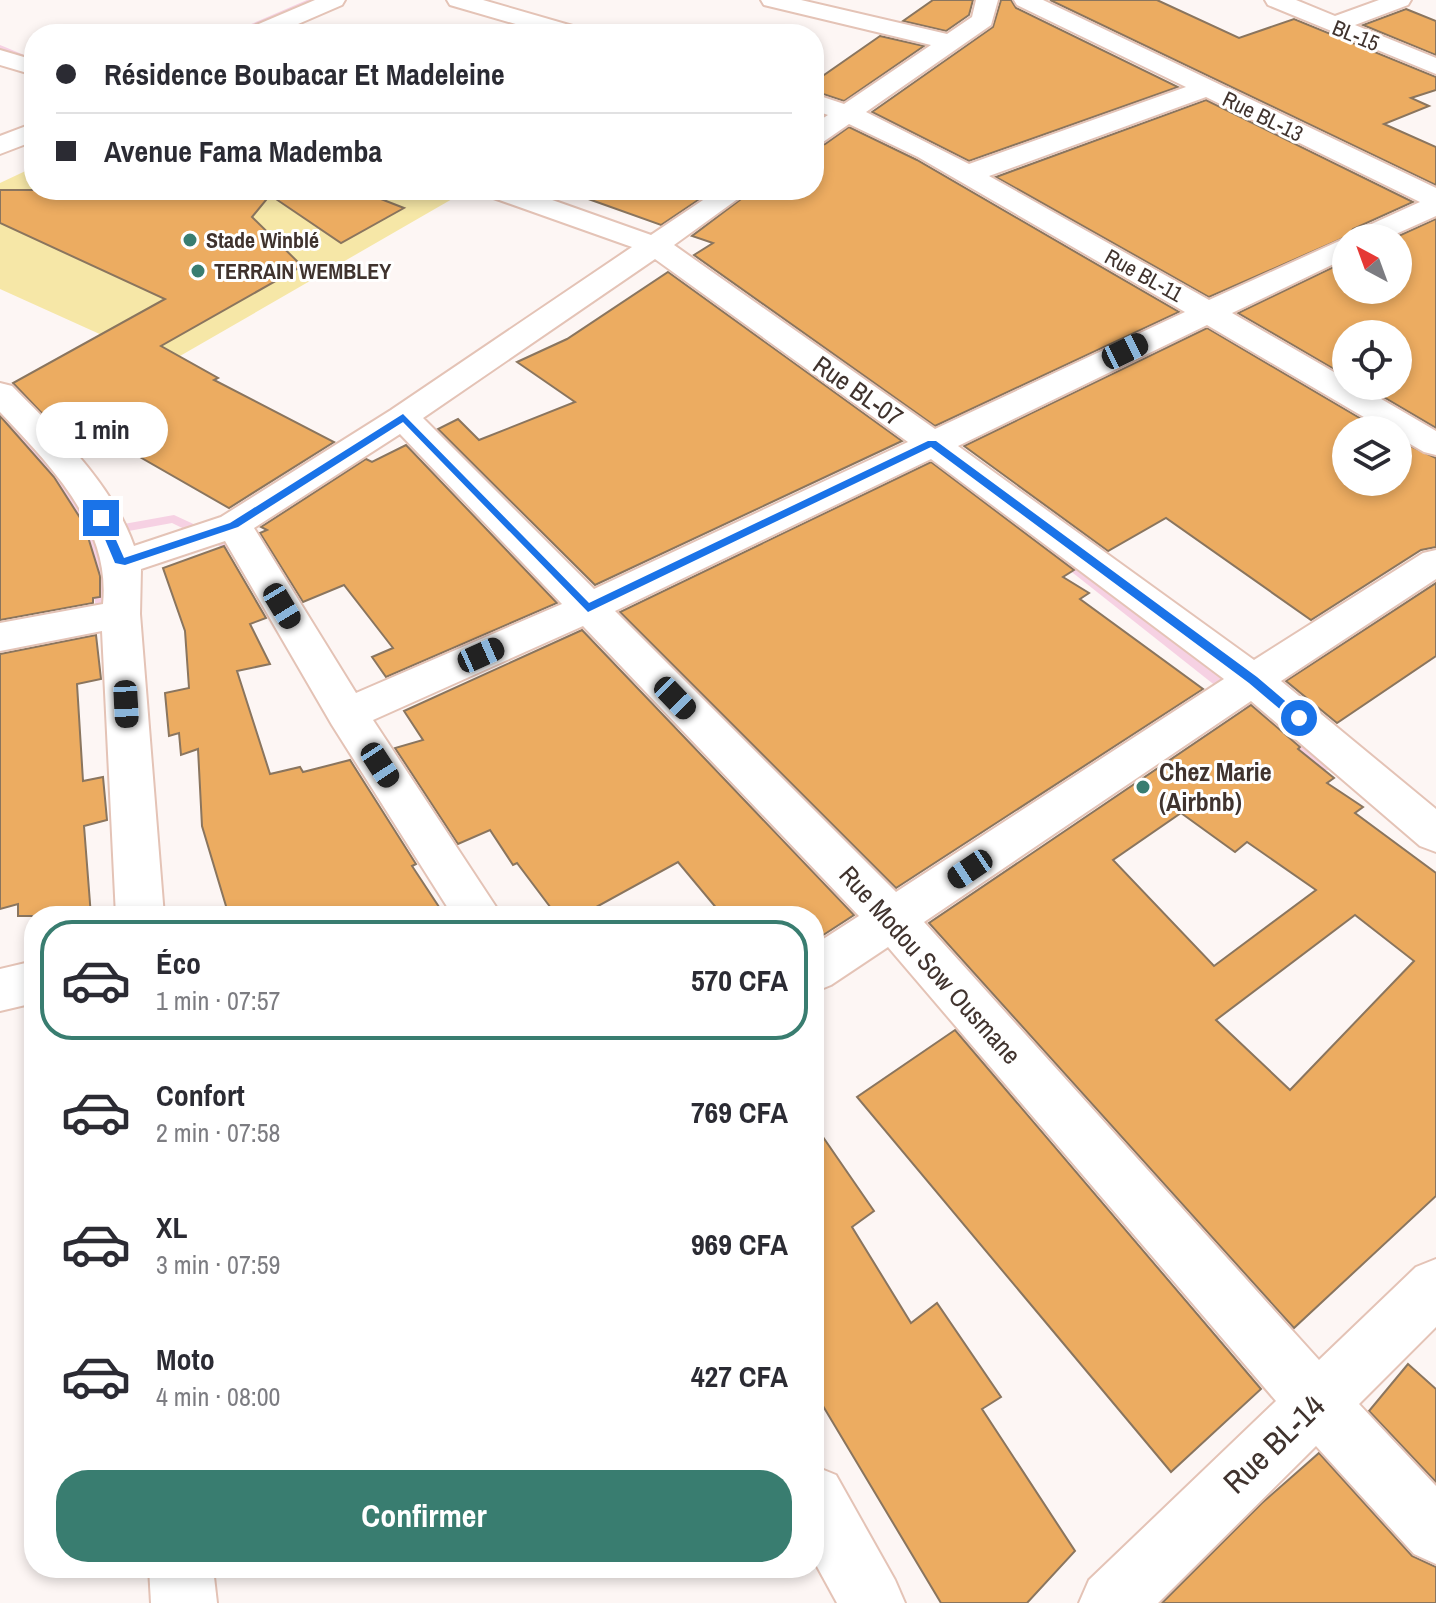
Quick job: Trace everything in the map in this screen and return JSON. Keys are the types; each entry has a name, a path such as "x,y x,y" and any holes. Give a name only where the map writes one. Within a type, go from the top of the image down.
{"street":[{"path":"278,24 334,0"},
{"path":"458,0 541,24"},
{"path":"772,0 949,42"},
{"path":"824,129 983,20 987,0"},
{"name":"Rue BL-13","path":"1025,0 1436,202"},
{"name":"BL-15","path":"1276,0 1436,67"},
{"path":"1332,25 1400,0"},
{"path":"0,57 24,65"},
{"path":"965,175 1205,89"},
{"name":"Rue BL-11","path":"824,105 848,112 965,175 1436,445"},
{"path":"0,146 24,135"},
{"name":"Rue BL-07","path":"526,200 656,246 932,443 1253,680 1436,834"},
{"path":"121,563 234,525 403,417 722,200"},
{"path":"1392,224 1436,202"},
{"path":"347,714 588,608 1332,253"},
{"path":"0,393 50,446 84,490 101,518 121,563 124,588 121,614 139,906"},
{"name":"Rue Modou Sow Ousmane","path":"403,417 893,920 1316,1402 1436,1532"},
{"path":"234,525 347,714 472,906"},
{"path":"824,965 1436,562"},
{"path":"0,637 121,614"},
{"path":"0,990 24,984"},
{"name":"Rue BL-14","path":"1112,1603 1436,1287"},
{"path":"824,1515 872,1603"},
{"path":"182,1578 184,1603"}],"shaded area":[{"name":"Stade Winblé","path":"24,172 24,200 450,200 173,360 104,336 0,289 0,183"}],"building":[{"path":"933,0 973,0 969,15 946,31 903,21"},
{"path":"1001,0 1011,0 1016,8 1178,87 969,161 872,112 993,27"},
{"path":"1050,0 1157,0 1239,38 1294,19 1436,77 1436,90 1411,98 1429,106 1384,124 1436,147 1436,185"},
{"path":"1406,9 1436,21 1436,55 1363,25"},
{"path":"880,36 924,46 844,101 824,94 824,75"},
{"path":"1206,100 1413,202 1364,224 1332,224 1332,243 1209,297 996,177"},
{"path":"849,127 917,160 1179,312 935,426 694,255 713,243 692,236 740,200 824,200 825,144"},
{"path":"0,190 24,190 24,200 266,200 252,217 302,266 161,346 218,378 214,380 334,442 229,508 63,413 79,452 13,383 165,299 0,223"},
{"path":"277,200 384,200 404,208 341,243"},
{"path":"591,200 698,200 661,225"},
{"path":"1436,219 1436,428 1389,400 1412,400 1412,320 1332,320 1332,368 1238,313 1332,268 1332,304 1412,304 1412,230"},
{"path":"668,272 902,441 595,585 438,429 458,419 479,440 575,402 517,362 567,339"},
{"path":"1207,328 1356,416 1332,416 1332,496 1412,496 1412,447 1436,458 1436,547 1421,550 1311,620 1166,518 1108,551 964,446"},
{"path":"0,416 54,477 84,524 100,576 100,597 93,598 93,603 0,620"},
{"path":"406,445 557,603 386,677 372,657 393,648 344,585 303,602 260,533 267,530 261,527 366,459 372,462"},
{"path":"931,462 1074,570 1063,577 1089,593 1080,599 1203,689 896,888 620,612"},
{"path":"224,546 266,618 250,624 270,664 237,671 270,774 300,767 303,772 350,760 416,864 412,866 438,906 226,906 202,826 198,749 181,755 179,733 169,736 165,693 189,688 185,631 163,568"},
{"path":"1436,583 1436,656 1337,723 1286,681"},
{"path":"582,630 854,915 824,934 824,906 715,906 678,862 598,906 549,906 517,863 513,865 490,830 458,844 395,748 423,740 404,711"},
{"path":"96,635 101,679 77,684 83,781 103,777 107,820 84,826 90,906 24,906 24,916 18,916 18,904 0,909 0,654"},
{"path":"1251,705 1334,778 1327,783 1363,807 1355,813 1436,873 1436,1196 1294,1328 929,923","holes":["1181,813 1235,852 1247,842 1316,890 1214,966 1113,860","1355,915 1414,961 1290,1090 1216,1020"]},
{"path":"955,1030 1261,1389 1171,1472 857,1097"},
{"path":"824,1138 874,1211 852,1227 911,1323 937,1303 1001,1397 982,1409 1075,1551 1027,1603 941,1603 824,1408"},
{"path":"1408,1364 1436,1389 1436,1482 1369,1411"},
{"path":"1319,1453 1412,1556 1436,1567 1436,1603 1162,1603 1262,1503"}],"waterway":[{"path":"256,24 314,0"},
{"path":"0,48 24,58"},
{"path":"0,414 72,494 92,533 105,623"},
{"path":"107,531 174,519 247,554"},
{"path":"1054,551 1328,766"}],"place":[{"name":"Stade Winblé","path":"190,240"},
{"name":"TERRAIN WEMBLEY","path":"198,271"},
{"name":"Chez Marie (Airbnb)","path":"1143,787"}],"route":[{"path":"101,518 121,563 234,525 403,417 588,608 932,443 1253,680 1299,718"}]}
